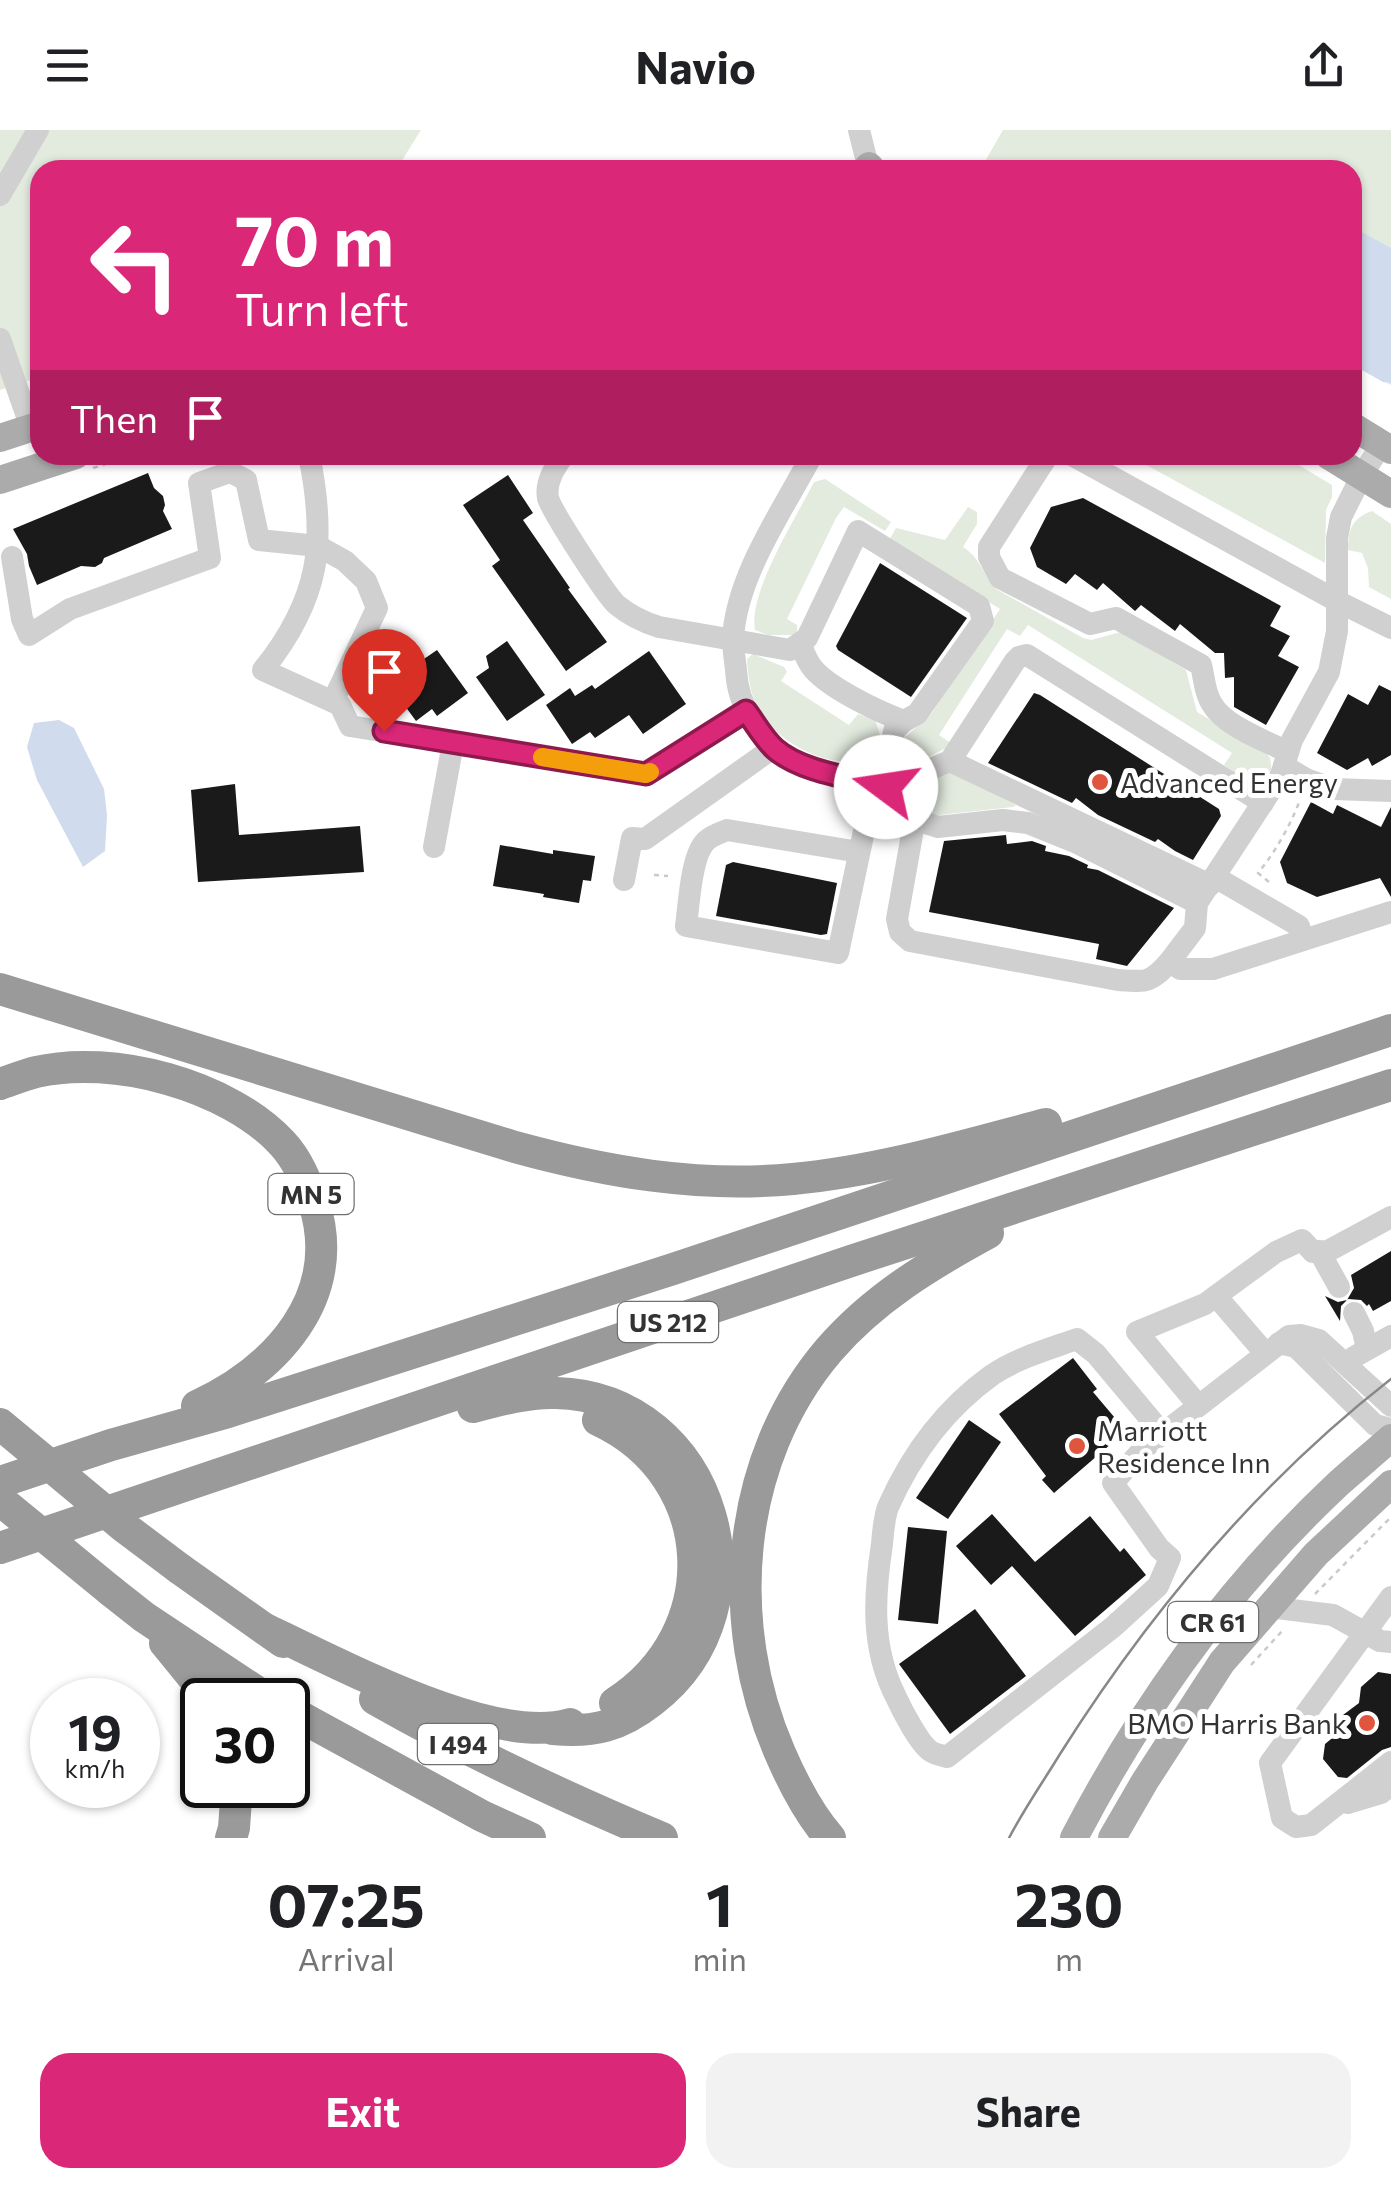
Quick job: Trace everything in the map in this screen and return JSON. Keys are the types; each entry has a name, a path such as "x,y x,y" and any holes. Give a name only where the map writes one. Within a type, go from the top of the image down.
{"highway":[{"path":"0,989 584,1166 714,1181 792,1179 906,1160 1326,1052"},
{"name":"US 212","path":"0,1482 673,1269 1391,1030"},
{"name":"MN 5","path":"0,1084 37,1072 76,1067 108,1069 170,1080 218,1098 255,1118 284,1145 305,1176 318,1218 321,1258 312,1294 293,1333 263,1366 226,1392 111,1446"},
{"name":"US 212","path":"0,1548 760,1291 1391,1085"},
{"path":"830,1838 791,1780 758,1694 749,1649 745,1592 752,1517 762,1472 779,1428 799,1390 827,1353 858,1319 897,1288 1007,1223 1154,1163"},
{"path":"184,1486 502,1400 553,1404 613,1426 657,1463 682,1505 692,1536 693,1584 688,1608 663,1661 632,1692 604,1710 553,1728 501,1724 417,1698 265,1628"},
{"name":"I 494","path":"0,1424 180,1570 316,1666 434,1733 662,1838"},
{"path":"0,1500 110,1591 236,1678"},
{"path":"144,1616 194,1678"},
{"name":"I 494","path":"310,1722 407,1777 530,1838"},
{"path":"231,1838 235,1808"}],"main road":[{"path":"0,438 30,428"},
{"path":"1362,432 1387,447"},
{"path":"0,480 46,465"},
{"path":"1345,465 1391,494"},
{"name":"CR 61","path":"1074,1838 1148,1712 1214,1620 1301,1522 1391,1438"},
{"name":"CR 61","path":"1112,1838 1144,1781 1222,1662 1316,1554 1391,1484"}],"street":[{"path":"0,195 38,130"},
{"path":"860,130 868,160"},
{"path":"0,339 30,412"},
{"path":"886,787 910,818 913,829 898,920 900,932 910,941 1103,977 1142,982 1155,979 1194,928 1207,888 1280,775 1292,740 1329,672 1337,630 1336,538 1341,516 1362,475 1387,447"},
{"path":"311,465 318,546 313,577 303,608 285,642 263,670 340,705 350,726 646,774 746,711"},
{"path":"556,465 548,497 561,523 614,603 641,622 790,650 808,638 858,531 979,606 983,621 917,714 894,731 886,787 867,817 860,852 838,953 686,926 698,853 714,835 728,830 860,852"},
{"path":"807,465 752,566 739,603 733,640 737,685 746,711 773,748 788,759 813,768 886,787 950,761 1015,660 1027,654 1262,803"},
{"path":"1042,465 989,547 989,557 1000,578 1090,624 1116,618 1200,665 1210,703 1220,714 1286,759 1306,779 1334,789 1391,792"},
{"path":"1090,465 1391,628"},
{"path":"12,558 22,619 29,635 70,609 210,558 199,483 230,472 246,480 260,540 318,546 345,561 366,581 377,608 334,702"},
{"path":"800,643 812,668 846,693 904,721"},
{"path":"434,846 453,743"},
{"path":"624,880 632,838 645,839 773,748"},
{"path":"950,761 1207,888"},
{"path":"910,818 938,826 1003,820 1028,824 1207,888 1298,926 1303,940"},
{"path":"1170,961 1180,970 1212,968 1391,912"},
{"path":"1198,1405 1136,1332 1205,1304 1276,1252 1302,1240 1313,1252 1328,1251 1391,1217"},
{"path":"1319,1252 1339,1287"},
{"path":"1216,1296 1272,1348 1296,1347 1375,1425 1391,1429"},
{"path":"1354,1313 1367,1349"},
{"path":"1162,1433 1096,1354 1077,1339 994,1374 931,1432 886,1511 875,1620 884,1673 930,1752 947,1757 1158,1586 1170,1558 1113,1483 1143,1449 1272,1348 1290,1336 1319,1340 1391,1406"},
{"path":"1347,1365 1391,1336"},
{"path":"1391,1597 1270,1763 1282,1818 1303,1828 1330,1812 1391,1762"},
{"path":"1268,1607 1333,1614 1380,1641 1391,1642"},
{"path":"1330,1812 1381,1794 1391,1785"}],"path":[{"path":"1268,882 1258,873 1293,818 1306,779"},
{"path":"654,875 668,876"},
{"path":"1246,1670 1391,1517"}],"shaded area":[{"path":"0,130 421,130 402,160 30,160 30,380 0,390"},
{"path":"1003,130 1391,130 1391,385 1362,370 1362,160 986,160"},
{"path":"1146,465 1299,465 1332,485 1326,510 1325,563"},
{"path":"825,479 891,522 885,531 844,507 787,619 797,625 797,635 768,635 755,630 759,596 775,555 814,482"},
{"path":"968,507 977,512 977,524 963,547 974,556 996,589 1083,638 1091,640 1121,632 1186,670 1197,712 1270,758 1272,771 1262,785 1254,786 1224,765 1232,753 1028,625 1020,636 1007,629 939,735 951,743 948,747 915,764 908,763 899,752 903,739 931,714 1000,609 889,540 896,528 945,540"},
{"path":"1372,511 1391,524 1391,599 1369,587 1362,553 1348,550 1352,526"},
{"path":"753,654 784,667 787,672 781,681 849,725 858,714 875,720 880,749 865,758 830,760 811,754 778,733 754,700 747,659"},
{"path":"953,772 1016,805 930,816 916,808 922,783"}],"water":[{"path":"1362,232 1391,248 1391,383 1362,370"},
{"path":"59,720 74,728 104,789 105,851 83,867 37,780 27,747 34,723"}],"building":[{"path":"148,473 154,488 163,496 163,511 172,529 104,558 95,567 81,566 37,585 27,554 13,529"},
{"path":"508,475 533,513 523,520 607,642 566,671 492,566 500,560 463,505"},
{"path":"1083,498 1281,606 1270,626 1290,636 1278,656 1299,667 1266,725 1234,707 1234,677 1225,678 1224,653 1215,653 1180,624 1175,631 1141,605 1135,611 1103,583 1097,590 1075,574 1066,584 1037,567 1030,548 1051,507"},
{"path":"880,563 967,618 911,697 836,646"},
{"path":"507,641 545,695 507,721 476,677 489,668 486,656"},
{"path":"412,649 421,661 437,650 468,693 437,716 432,709 416,721 383,676 395,667 392,663"},
{"path":"649,651 686,704 643,734 629,715 595,738 590,732 572,744 546,705 570,688 575,696 592,685 595,689"},
{"path":"1379,685 1391,691 1391,755 1372,766 1368,758 1347,770 1317,753 1348,694 1368,705"},
{"name":"Advanced Energy","path":"1034,693 1219,809 1221,816 1193,860 1158,839 1155,842 1098,815 1076,798 1072,803 988,763"},
{"path":"235,784 239,835 360,826 364,872 198,882 191,790"},
{"path":"1311,802 1333,814 1337,805 1381,827 1391,807 1391,897 1380,878 1317,897 1287,883 1280,862"},
{"path":"1006,835 1007,844 1032,841 1046,846 1045,851 1069,856 1174,908 1127,966 1096,959 1099,944 929,912 944,841"},
{"path":"500,845 595,856 591,881 583,880 579,903 493,886"},
{"path":"733,862 837,883 827,934 716,916 726,865"},
{"path":"1391,1251 1391,1301 1373,1311 1361,1300 1347,1300 1354,1288 1351,1275"},
{"path":"1325,1296 1338,1302 1347,1300 1341,1306 1340,1321"},
{"path":"1073,1358 1097,1389 1093,1392 1126,1431 1054,1493 1042,1480 1046,1476 999,1414"},
{"path":"969,1420 1001,1442 948,1519 916,1498"},
{"path":"992,1514 1035,1562 1090,1516 1120,1552 1124,1548 1146,1575 1075,1636 1012,1566 991,1585 956,1546"},
{"path":"908,1527 947,1531 938,1624 898,1620"},
{"path":"975,1609 1026,1676 950,1734 899,1664"},
{"name":"BMO Harris Bank","path":"1378,1672 1391,1674 1391,1747 1347,1778 1338,1777 1323,1759 1325,1744 1342,1730 1343,1715 1359,1703 1361,1687"}],"tram line":[{"path":"1009,1838 1094,1702 1209,1552 1296,1461 1391,1379"}],"slow traffic":[{"path":"542,757 650,772"}],"place":[{"name":"Advanced Energy","path":"1100,782"},
{"name":"Marriott Residence Inn","path":"1077,1446"},
{"name":"BMO Harris Bank","path":"1367,1723"}],"route":[{"path":"384,731 646,774 746,711 773,748 788,759 886,787"}]}
